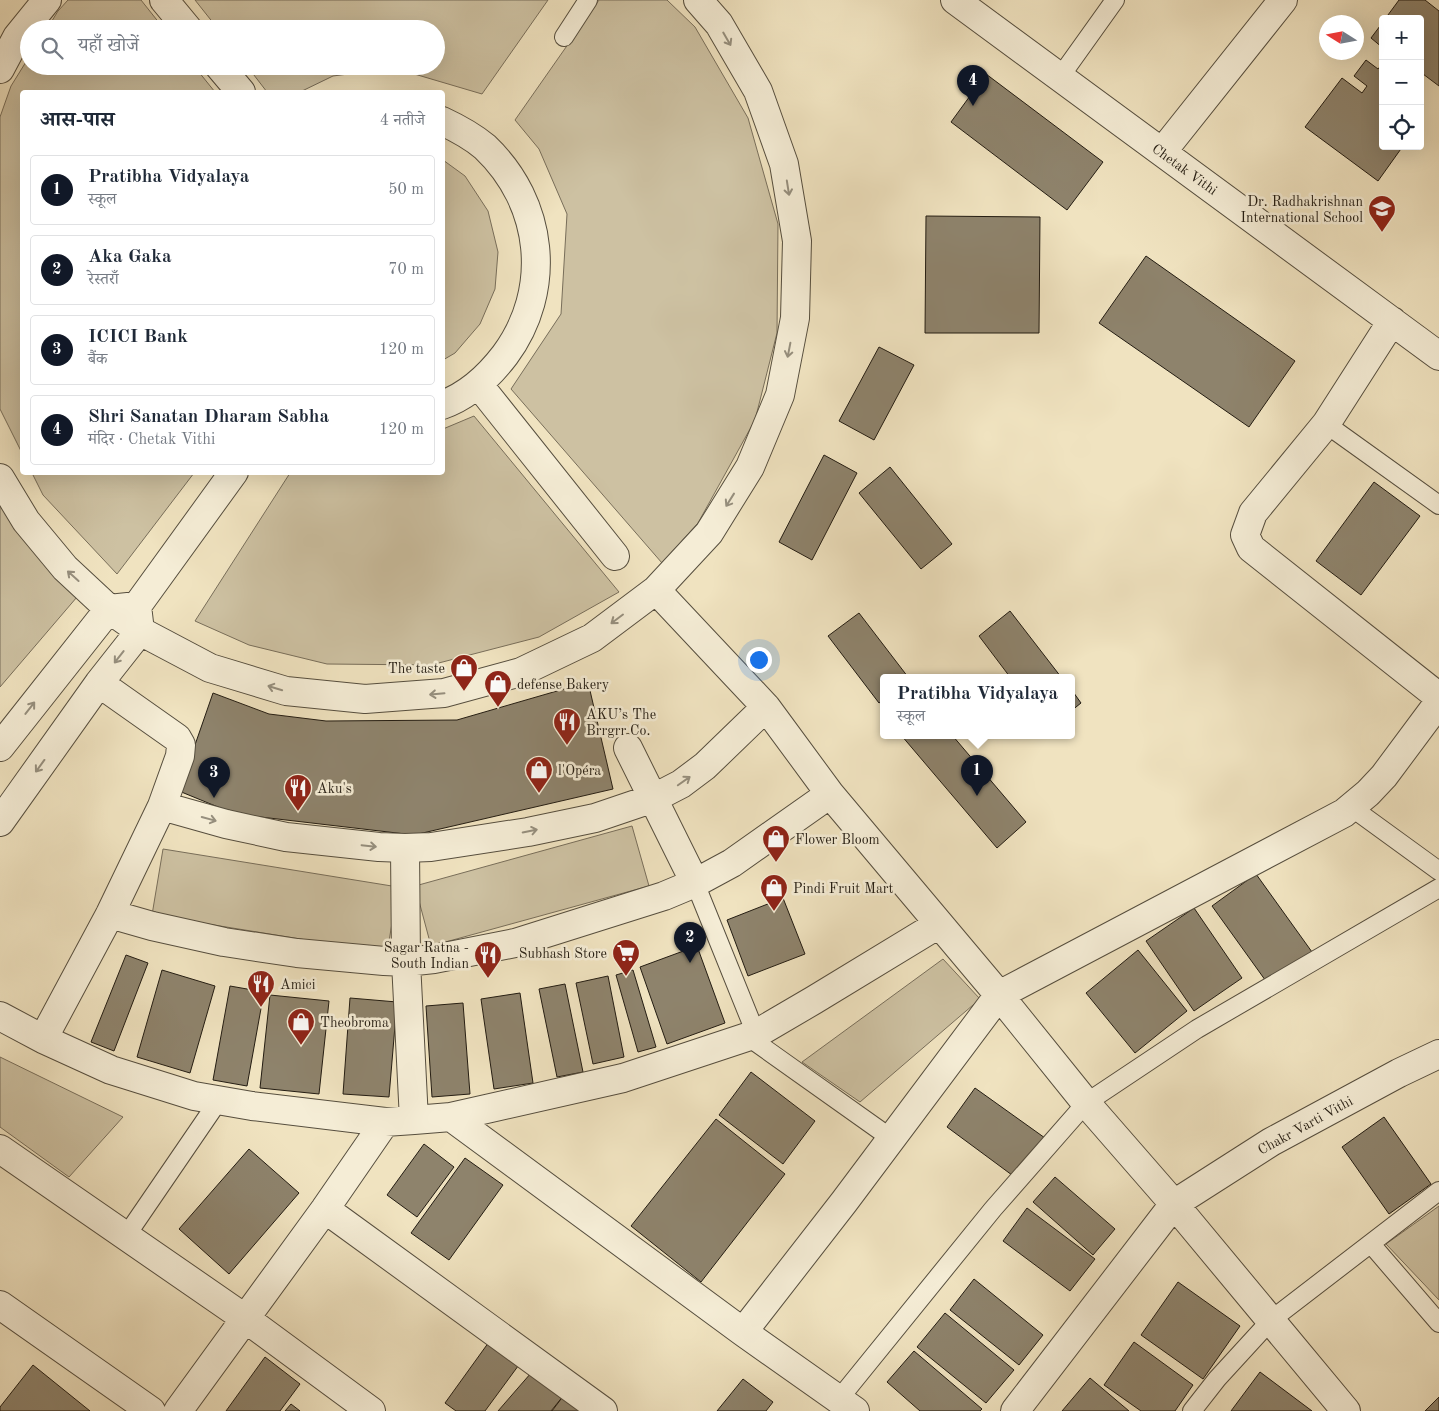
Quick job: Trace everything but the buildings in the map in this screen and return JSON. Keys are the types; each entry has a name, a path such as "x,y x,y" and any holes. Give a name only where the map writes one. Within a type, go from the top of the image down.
{"street":[{"path":"31,20 47,0"},
{"path":"164,0 181,20"},
{"path":"0,478 26,521 65,568 109,609 138,618 210,668 286,691 365,699 444,693 521,672 592,638 656,590 709,533 750,467 780,395 795,318 796,241 784,164 758,91 719,24 698,0"},
{"name":"Chetak Vithi","path":"955,0 1439,356"},
{"path":"1162,152 1283,0"},
{"path":"0,69 20,34"},
{"path":"227,75 239,90"},
{"path":"445,122 462,130 484,146 502,166 517,188 528,213 535,239 536,266 526,320 513,344 497,366 478,384 445,403"},
{"path":"1392,321 1326,424 1253,514 1246,535 1251,548 1439,697"},
{"path":"478,384 615,556"},
{"path":"0,822 99,684 138,618 232,475"},
{"path":"656,590 766,707 830,794 999,994 1086,1102 1271,1320 1342,1410"},
{"path":"0,747 109,609"},
{"path":"43,1039 110,914 162,806 180,756 181,745 177,738 99,684"},
{"path":"743,1332 892,1139 999,994 1344,813 1368,793 1384,776 1439,702"},
{"path":"162,806 226,824 286,837 379,847 431,847 528,832 595,818 654,798 681,784 705,766 766,707"},
{"path":"628,748 695,883"},
{"path":"110,914 152,926 242,945 297,954 406,962 434,959 515,943 664,896 695,883 732,863 830,794"},
{"path":"405,848 406,962 414,1120"},
{"path":"0,1016 43,1039 111,1070 186,1094 385,1122 414,1120 451,1116 622,1078 751,1035 814,1000 939,924"},
{"name":"Chakr Varti Vithi","path":"1015,1411 1174,1204 1271,1142 1439,1054"},
{"path":"451,1116 743,1332 847,1405"},
{"path":"178,1411 325,1209 385,1122"},
{"path":"0,1149 246,1319 371,1411"},
{"path":"325,1209 603,1411"},
{"path":"0,1305 151,1411"}],"lane":[{"path":"564,37 588,0"},
{"path":"1060,77 1115,0"},
{"path":"1326,424 1439,505"},
{"path":"1351,808 1439,871"},
{"path":"695,883 751,1035 892,1139"},
{"path":"847,1405 993,1209 1086,1102 1197,1029 1439,888"},
{"path":"126,1236 219,1100"},
{"path":"1192,1411 1217,1379 1271,1320 1439,1191"},
{"path":"1371,1244 1439,1323"}],"shaded area":[{"path":"68,0 141,0 157,20 52,20"},
{"path":"195,0 548,0 482,94 418,75 445,75 445,20 211,20"},
{"path":"599,0 667,0 695,27 748,118 778,224 777,333 755,420 698,523 662,563 511,389 561,314 567,214 539,149 515,120"},
{"path":"20,72 20,75 201,75 213,90 20,90 20,449 0,409 0,117 11,86"},
{"path":"254,75 341,75 333,76 304,90 265,90"},
{"path":"445,161 465,176 488,211 498,252 495,289 480,324 455,353 445,359"},
{"path":"474,416 619,592 539,637 431,665 327,664 249,645 195,621 289,475 445,475 445,428"},
{"path":"33,475 192,475 117,574 43,495"},
{"path":"0,498 77,597 0,687"},
{"path":"632,826 649,886 431,946 415,886"},
{"path":"163,849 398,887 387,953 152,915"},
{"path":"943,959 980,999 860,1102 802,1062"},
{"path":"0,1057 123,1117 69,1177 0,1127"},
{"path":"1439,1206 1439,1300 1386,1244"}],"place":[{"name":"Shri Sanatan Dharam Sabha","path":"973,106"},
{"name":"Dr. Radhakrishnan International School","path":"1382,233"},
{"name":"The taste","path":"464,692"},
{"name":"defense Bakery","path":"498,708"},
{"name":"AKU’s The Brrgrr Co.","path":"567,746"},
{"name":"l'Opéra","path":"539,794"},
{"name":"Pratibha Vidyalaya","path":"977,796"},
{"name":"ICICI Bank","path":"214,798"},
{"name":"Aku's","path":"298,812"},
{"name":"Flower Bloom","path":"776,863"},
{"name":"Pindi Fruit Mart","path":"774,912"},
{"name":"Aka Gaka","path":"690,963"},
{"name":"Subhash Store","path":"626,977"},
{"name":"Sagar Ratna - South Indian","path":"488,979"},
{"name":"Amici","path":"261,1008"},
{"name":"Theobroma","path":"301,1046"}]}
